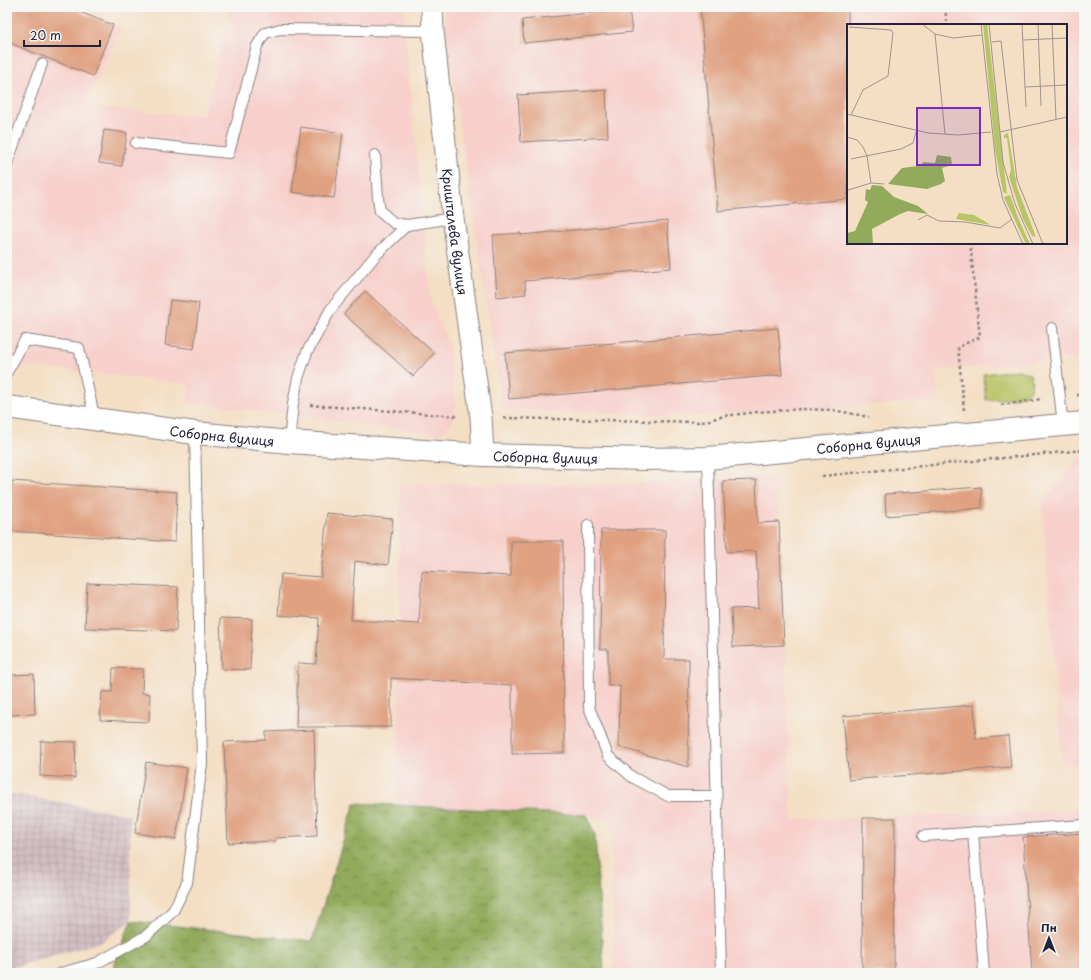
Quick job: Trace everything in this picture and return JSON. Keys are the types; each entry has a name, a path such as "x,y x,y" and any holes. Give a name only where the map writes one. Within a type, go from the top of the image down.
{"main road":[{"name":"Соборна вулиця","path":"7,407 195,433 289,442 483,456 646,459 708,458 1084,423"}],"street":[{"name":"Кришталева вулиця","path":"432,7 433,31 453,218 481,417 483,456"}],"lane":[{"path":"136,142 229,153 257,46 265,33 280,29 433,31"},
{"path":"7,164 42,64"},
{"path":"375,155 380,211 394,223 407,225 453,218"},
{"path":"289,442 293,404 298,378 308,352 331,309 375,256 407,225"},
{"path":"1052,328 1063,425"},
{"path":"7,372 26,340 79,348 95,420"},
{"path":"61,973 96,968 146,936 173,911 187,883 202,763 195,433"},
{"path":"708,458 721,972"},
{"path":"588,525 589,707 608,756 632,777 668,796 716,796"},
{"path":"923,836 1084,825"},
{"path":"973,832 984,973"}],"path":[{"path":"945,7 947,24"},
{"path":"957,410 964,410 958,347 980,337 970,244"},
{"path":"996,405 1084,395"},
{"path":"293,404 481,417 702,422 724,416 800,409 833,410 874,417"},
{"path":"822,476 1084,450"}],"shaded area":[{"path":"7,7 71,7 121,28 84,107 204,116 231,7 403,7 430,297 449,347 456,407 451,424 439,434 188,402 189,384 7,364"},
{"path":"444,7 1084,7 1084,356 935,371 939,401 697,416 502,409 446,34"},
{"path":"1081,457 1084,457 1084,762 1062,763 1042,503"},
{"path":"777,476 792,819 895,818 1084,809 1084,973 614,973 611,819 586,815 398,805 400,484 599,485"},
{"path":"7,794 130,815 131,921 101,942 11,968 7,967"}],"green space":[{"path":"1019,370 1030,374 1032,383 1030,390 1018,397 986,400 983,374"},
{"path":"355,803 586,815 595,835 604,973 105,973 112,971 131,921 312,941"}],"building":[{"path":"7,7 67,7 113,25 93,76 7,42"},
{"path":"700,7 848,7 847,199 718,211"},
{"path":"629,9 632,32 524,43 522,20"},
{"path":"606,90 608,137 521,142 518,95"},
{"path":"301,127 343,133 334,198 292,192"},
{"path":"104,130 127,133 122,166 99,163"},
{"path":"667,221 671,268 525,281 526,294 497,297 493,235 521,233 521,235"},
{"path":"365,291 434,353 413,376 344,314"},
{"path":"170,300 199,303 194,349 165,345"},
{"path":"778,328 782,375 509,399 505,353"},
{"path":"756,480 758,523 779,522 784,645 733,647 731,609 759,608 756,551 727,552 723,481"},
{"path":"12,481 177,492 175,542 8,531"},
{"path":"981,487 982,508 886,516 885,494"},
{"path":"327,513 393,519 388,565 355,561 351,620 419,624 422,571 511,576 511,541 563,541 564,753 512,754 512,685 391,678 391,727 296,727 298,663 316,664 319,618 278,615 281,574 321,577"},
{"path":"601,530 665,530 664,659 689,659 688,767 619,747 620,686 608,686 608,649 600,649"},
{"path":"87,583 178,587 176,631 85,628"},
{"path":"220,618 252,619 250,670 222,669"},
{"path":"113,668 143,669 142,693 150,694 149,722 100,720 102,692 112,692"},
{"path":"34,674 35,714 7,715 7,690 12,690 12,675"},
{"path":"974,705 976,739 1008,736 1011,767 849,780 843,716"},
{"path":"314,730 317,836 275,838 275,841 228,843 224,742 266,740 266,732"},
{"path":"41,741 76,742 75,778 40,776"},
{"path":"146,762 187,768 176,839 135,833"},
{"path":"863,818 895,818 894,973 862,973"},
{"path":"1084,833 1084,973 1032,973 1023,837"}]}
